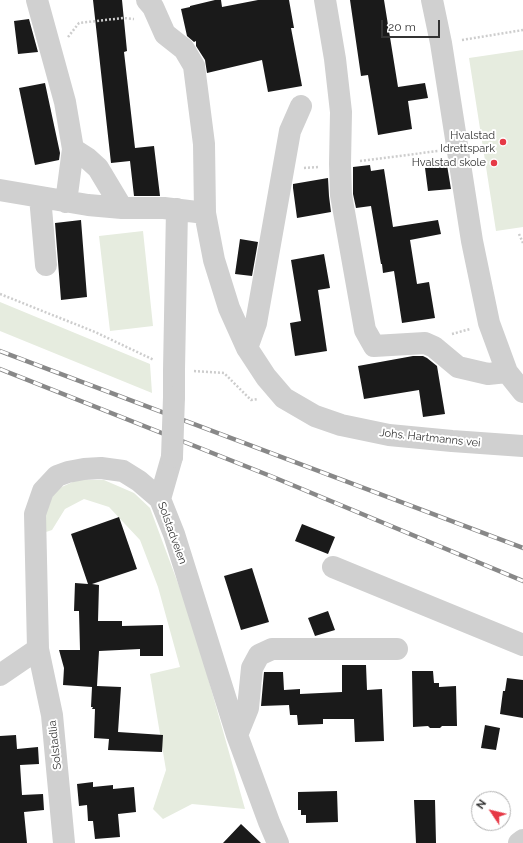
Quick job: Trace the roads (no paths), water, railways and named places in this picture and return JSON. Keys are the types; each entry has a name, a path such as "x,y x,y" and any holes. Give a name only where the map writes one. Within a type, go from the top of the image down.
{"street":[{"path":"37,0 65,102 73,149 66,202"},
{"path":"325,0 335,60 341,112 340,195 364,330 374,346 425,343 434,347 458,367 488,374 507,372"},
{"path":"432,0 442,43 472,241 489,323 507,372 523,392"},
{"name":"Johs. Hartmanns vei","path":"151,2 165,34 184,49 194,66 204,144 205,213 214,260 230,308 247,348 266,377 284,398 315,416 341,424 389,435 523,446"},
{"path":"247,348 256,323 290,131 301,106"},
{"path":"73,149 87,158 98,168 122,208"},
{"path":"0,190 66,202 122,208 177,209 205,213"},
{"path":"40,197 46,265"},
{"path":"160,499 172,457 177,209"},
{"name":"Solstadveien","path":"38,649 35,514 43,491 57,476 68,472 101,468 123,471 139,481 160,499 174,534 237,735 278,843"},
{"path":"333,567 523,645"},
{"path":"237,735 248,708 252,668 259,655 272,648 397,649"},
{"path":"0,675 38,649"},
{"name":"Solstadlia","path":"38,649 52,716 64,843"},
{"path":"519,843 523,840"}],"railway":[{"path":"0,351 523,548"},
{"path":"0,369 273,477 523,581"}],"place":[{"name":"Hvalstad Idrettspark","path":"503,142"},
{"name":"Hvalstad skole","path":"494,163"}]}
